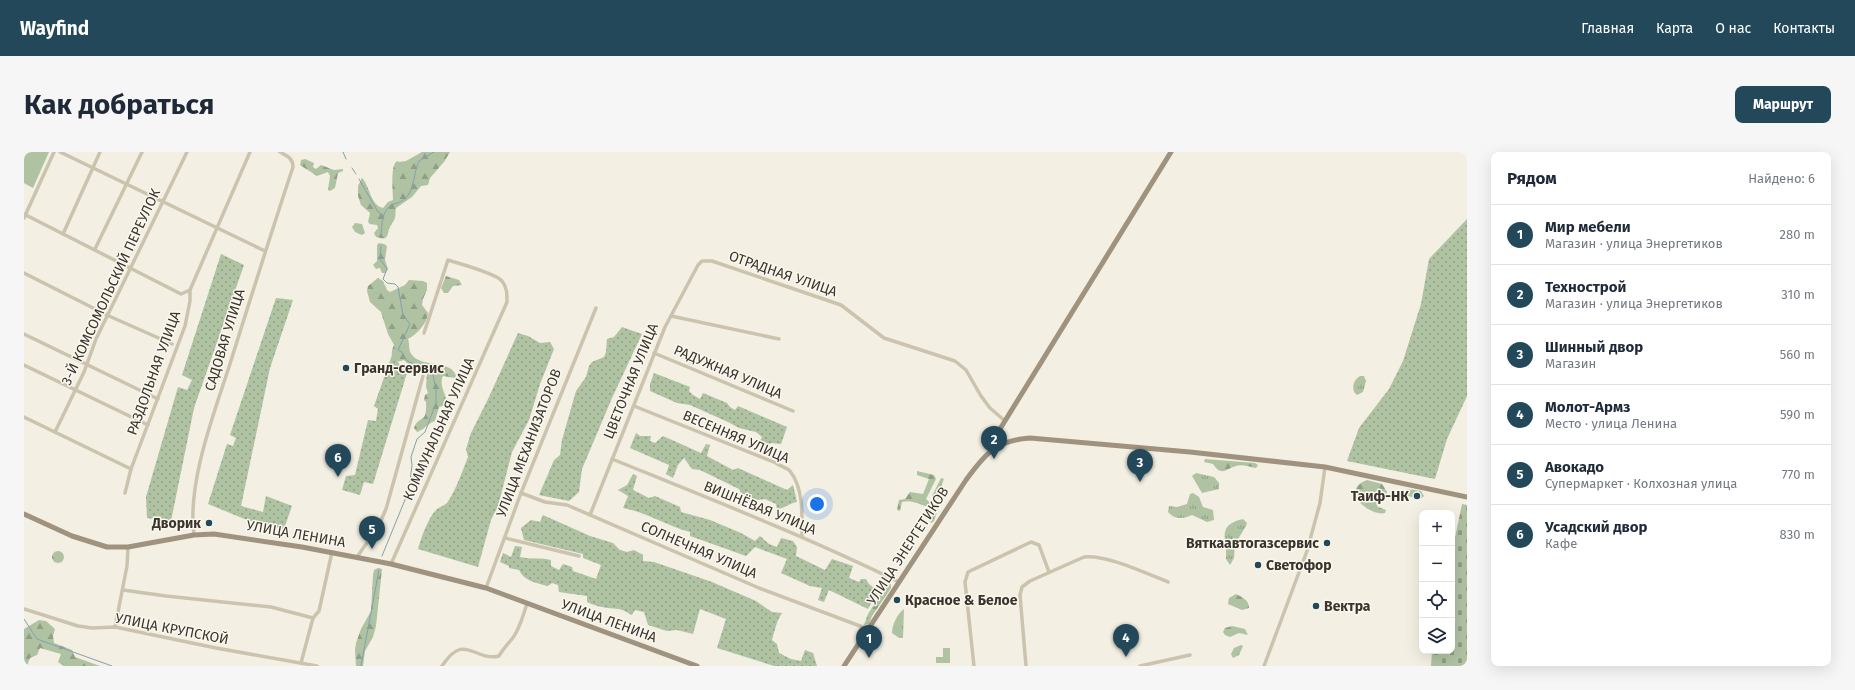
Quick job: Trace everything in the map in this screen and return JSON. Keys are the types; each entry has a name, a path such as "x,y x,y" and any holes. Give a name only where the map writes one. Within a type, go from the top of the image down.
{"street":[{"path":"54,152 24,216 132,268 181,294 190,290"},
{"path":"60,152 163,203 216,226 265,251"},
{"path":"63,234 100,152"},
{"path":"95,250 142,152"},
{"name":"3-Й КОМСОМОЛЬСКИЙ ПЕРЕУЛОК","path":"55,432 75,390 96,339 109,316 187,152"},
{"name":"РАЗДОЛЬНАЯ УЛИЦА","path":"125,493 131,469 185,326 190,301 190,290 216,226 250,152"},
{"name":"САДОВАЯ УЛИЦА","path":"194,535 192,520 193,504 206,441 265,251 293,167 293,161 280,152"},
{"path":"1171,152 1005,421 999,434 999,444 1010,440 1037,439 1190,452 1325,467 1467,497"},
{"name":"КОММУНАЛЬНАЯ УЛИЦА","path":"391,564 507,302 507,293 504,285 497,277 448,260 424,332"},
{"name":"ОТРАДНАЯ УЛИЦА","path":"702,261 712,262 841,305 884,338 955,361 966,370 981,396 990,408 1005,421"},
{"name":"ЦВЕТОЧНАЯ УЛИЦА","path":"590,515 654,354 671,316 698,265 702,261"},
{"path":"24,274 109,316 172,344"},
{"name":"УЛИЦА МЕХАНИЗАТОРОВ","path":"486,588 521,493 596,308"},
{"path":"671,316 779,339"},
{"path":"24,334 158,399"},
{"name":"РАДУЖНАЯ УЛИЦА","path":"654,354 793,411"},
{"path":"24,365 148,425"},
{"path":"356,557 378,526 386,509 423,376"},
{"name":"ВЕСЕННЯЯ УЛИЦА","path":"634,406 776,463 789,470 796,482 800,498 802,537"},
{"path":"24,417 131,469"},
{"name":"УЛИЦА ЭНЕРГЕТИКОВ","path":"844,666 966,480 982,458 999,444"},
{"name":"ВИШНЁВАЯ УЛИЦА","path":"612,459 802,537 851,558 899,582"},
{"path":"1264,666 1307,551 1320,502 1325,467"},
{"name":"СОЛНЕЧНАЯ УЛИЦА","path":"521,493 545,502 567,505 760,588 868,629"},
{"name":"УЛИЦА ЛЕНИНА","path":"24,514 86,541 107,547 128,547 194,535 214,534 332,552 391,564 486,588 697,666"},
{"path":"504,538 579,556"},
{"path":"974,666 965,582 968,572 1031,542 1039,545 1049,572"},
{"path":"115,627 127,566 128,547"},
{"path":"301,663 313,618 319,611 332,552"},
{"path":"1026,666 1020,591 1025,584 1049,572 1084,558 1098,557 1168,582"},
{"path":"123,590 271,607 313,618"},
{"path":"442,666 451,654 460,649 470,649 493,657 499,656 504,646 513,638 517,631 527,604"},
{"name":"УЛИЦА КРУПСКОЙ","path":"24,609 78,626 92,628 115,627 317,666"},
{"path":"1140,666 1190,655"}],"green space":[{"path":"24,152 49,152 33,188 24,183"},
{"path":"422,152 450,152 444,162 430,178 428,185 421,186 412,197 396,208 394,221 386,238 376,237 374,233 378,228 377,225 370,224 368,222 370,213 361,205 358,196 358,186 362,178 365,181 375,203 383,208 388,202 393,200 393,168 397,161 406,161"},
{"path":"305,159 314,163 313,167 316,169 321,165 334,170 343,169 343,171 338,173 335,188 330,191 328,190 330,176 328,172 317,176 300,165 301,160"},
{"path":"1467,219 1467,396 1447,439 1435,479 1347,461 1359,428 1389,389 1403,361 1421,304 1429,259"},
{"path":"355,223 362,224 365,233 362,235 355,232 352,227"},
{"path":"379,243 387,246 385,260 388,269 385,273 382,273 380,268 376,269 373,265 377,261 377,245"},
{"path":"221,254 244,265 194,408 171,521 147,518 146,497 178,387 187,390 192,380 182,375"},
{"path":"446,276 459,280 462,285 453,286 448,293 444,293 441,288"},
{"path":"378,278 383,281 387,290 390,292 405,285 409,280 423,281 427,283 427,290 422,305 428,313 426,321 421,328 408,339 410,352 417,359 422,361 448,367 456,376 455,378 443,376 442,387 446,398 446,405 439,407 435,421 417,432 414,428 416,424 424,417 426,409 426,402 424,400 425,395 428,393 426,387 427,373 404,360 397,362 393,358 392,352 394,345 388,334 381,312 370,302 367,291 368,286"},
{"path":"276,298 293,300 270,368 241,506 263,512 266,496 292,506 284,529 247,520 208,504 227,444 233,446 236,438 230,435"},
{"path":"622,327 642,334 612,398 582,469 579,492 569,501 539,495 554,460 560,455 562,440 576,391 586,377 589,366 592,362 604,357 607,339 614,337"},
{"path":"518,333 528,336 540,343 550,342 554,349 540,384 529,420 512,452 498,506 491,520 478,567 418,549 430,518 436,510 447,503 456,487 468,457 466,449 471,433"},
{"path":"392,355 407,373 373,484 364,482 360,495 342,490 346,476 355,475 368,420 376,421 378,409 374,406"},
{"path":"654,373 690,387 689,391 700,399 703,393 727,403 735,410 738,406 787,427 781,444 771,443 766,446 759,443 762,437 756,432 739,428 690,405 677,403 650,391 650,384"},
{"path":"1360,376 1364,376 1366,381 1363,392 1357,395 1354,392 1353,385 1356,379"},
{"path":"636,433 640,436 651,436 650,441 655,443 663,436 701,453 706,444 710,445 707,456 733,470 738,468 787,490 793,485 797,502 777,509 776,504 765,499 757,500 741,493 739,489 700,470 692,469 684,458 678,465 673,478 666,474 669,465 630,448"},
{"path":"1205,459 1255,463 1258,465 1256,468 1238,465 1221,471 1213,464 1204,462"},
{"path":"917,471 934,475 936,479 926,499 938,509 934,521 931,523 930,519 932,512 929,507 906,501 902,502 900,511 897,510 899,500 905,499 910,492 923,494 929,479 917,475"},
{"path":"1196,473 1214,477 1219,483 1219,489 1202,493 1192,476"},
{"path":"633,474 637,476 633,490 649,498 655,496 680,507 681,512 710,520 741,533 755,541 760,536 769,544 777,547 781,538 793,541 797,547 796,556 825,570 832,559 853,566 849,578 859,582 861,579 866,579 869,584 878,591 868,609 829,590 824,602 818,600 822,588 810,586 781,573 787,559 755,547 746,556 690,536 690,532 623,508 628,496 618,490 627,485"},
{"path":"941,478 944,479 938,494 944,496 942,500 932,496"},
{"path":"1367,480 1382,484 1387,492 1385,499 1376,503 1378,507 1386,510 1385,513 1372,511 1360,502 1356,496 1356,490 1359,485"},
{"path":"1407,489 1421,491 1424,496 1420,499 1408,496 1405,493"},
{"path":"1193,493 1199,497 1203,507 1213,510 1214,520 1207,522 1192,515 1176,518 1168,512 1169,506 1177,507 1187,504 1190,494"},
{"path":"1462,504 1467,505 1467,666 1431,666 1432,654 1455,654 1455,538"},
{"path":"543,515 590,536 613,543 620,550 627,552 634,550 643,555 643,561 654,562 712,582 756,601 772,612 782,613 777,623 772,640 777,644 779,653 791,659 801,661 805,650 813,653 817,666 774,666 717,648 726,619 700,609 693,634 677,630 667,631 648,625 644,612 635,610 632,615 620,609 598,606 587,602 587,596 559,592 558,585 552,583 548,586 535,583 527,579 519,570 509,568 509,566 500,562 503,553 511,557 515,546 522,547 520,557 551,560 551,566 559,570 563,564 572,567 573,571 596,579 601,565 583,558 583,554 524,540 521,528 531,520 540,522"},
{"path":"1243,519 1247,523 1235,544 1234,558 1230,565 1226,559 1226,530 1229,525"},
{"path":"56,551 60,551 64,557 60,563 56,563 52,559 52,555"},
{"path":"378,568 382,569 376,626 373,637 365,651 363,666 356,666 356,643 361,629 371,611 373,575 374,570"},
{"path":"891,583 891,588 872,616 869,624 864,625 868,614 887,584"},
{"path":"1236,594 1246,601 1249,608 1242,610 1228,604 1229,598"},
{"path":"904,609 903,638 899,638 892,633 892,630 897,617"},
{"path":"39,620 46,621 55,629 53,636 54,643 72,650 75,657 100,666 64,666 58,662 61,654 40,648 37,655 30,658 27,666 24,666 24,629"},
{"path":"1232,626 1245,629 1248,635 1239,633 1230,637 1225,635 1223,632 1225,628"},
{"path":"1241,645 1243,646 1239,655 1233,658 1231,654 1234,648"},
{"path":"943,648 950,648 950,663 936,663 936,657 943,657"}],"waterway":[{"path":"343,152 346,159"},
{"path":"381,237 384,213 390,206 403,200 409,194 419,161 434,152"},
{"path":"352,168 356,174"},
{"path":"359,179 378,212 384,216"},
{"path":"381,246 380,259 387,269 383,279 387,283 395,284 398,287 403,315 410,324 398,350 402,352 403,357 406,360 432,370 436,390 436,403 425,432 417,439 411,457 412,465 409,490 382,556"},
{"path":"361,666 379,570"},
{"path":"24,619 37,639 112,666"}],"place":[{"name":"Гранд-сервис","path":"346,368"},
{"name":"Технострой","path":"994,459"},
{"name":"Усадский двор","path":"338,477"},
{"name":"Шинный двор","path":"1140,482"},
{"name":"Таиф-НК","path":"1417,496"},
{"name":"Дворик","path":"209,523"},
{"name":"Вяткаавтогазсервис","path":"1327,543"},
{"name":"Авокадо","path":"372,549"},
{"name":"Светофор","path":"1258,565"},
{"name":"Красное & Белое","path":"897,600"},
{"name":"Вектра","path":"1316,606"},
{"name":"Молот-Армз","path":"1126,657"},
{"name":"Мир мебели","path":"869,658"}]}
